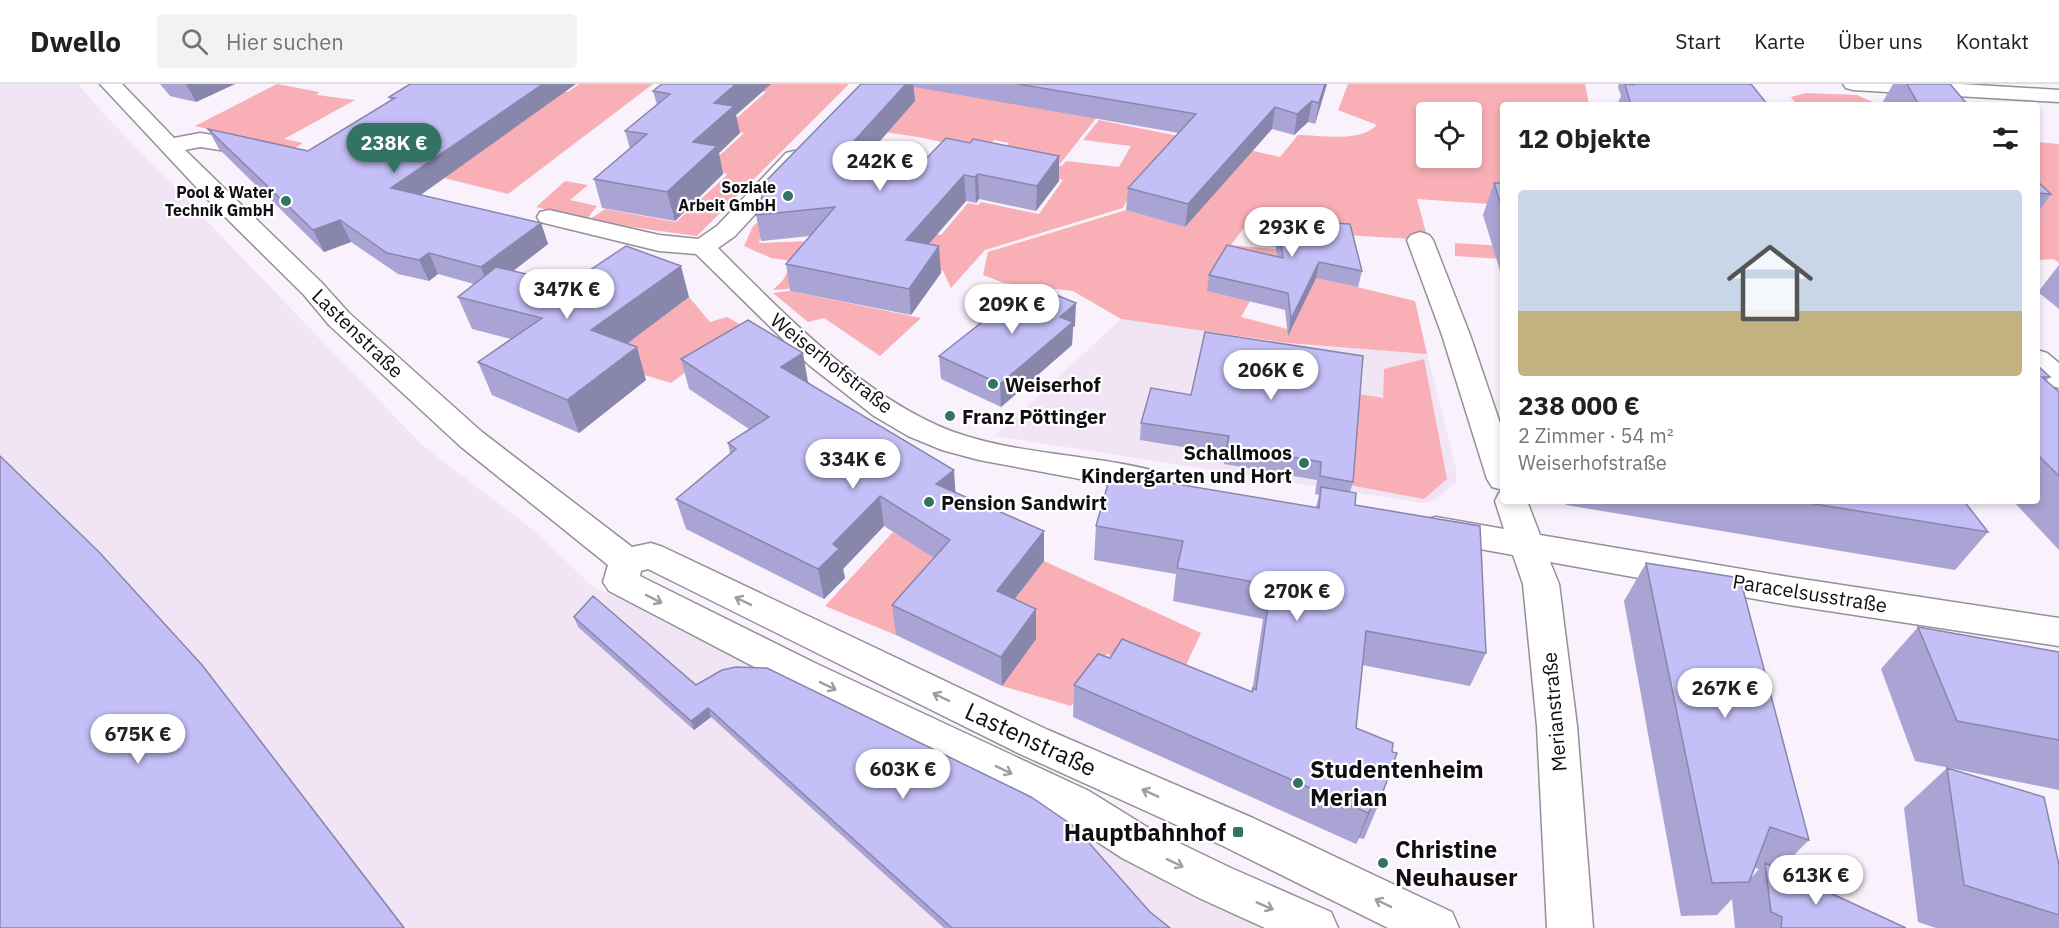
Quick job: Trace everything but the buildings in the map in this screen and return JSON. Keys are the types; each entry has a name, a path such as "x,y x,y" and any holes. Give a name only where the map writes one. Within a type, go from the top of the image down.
{"street":[{"path":"1852,84 2059,96"},
{"name":"Lastenstraße","path":"117,86 170,146 267,247 313,289 339,319 471,439 626,561 651,556 1034,742 1238,832 1436,928"},
{"path":"170,146 200,140 237,144 279,153"},
{"path":"549,217 659,243 704,247 726,231 808,144"},
{"path":"1420,240 1456,335 1500,470"},
{"name":"Weiserhofstraße","path":"704,247 757,303 800,342 883,407 921,428 952,442 977,449 1184,487"},
{"path":"2040,362 2059,379"},
{"name":"Merianstraße","path":"1512,504 1541,584 1557,726 1570,928"},
{"path":"1406,524 1526,544"},
{"name":"Paracelsusstraße","path":"1526,544 1789,591 2059,632"},
{"name":"Lastenstraße","path":"626,561 621,582 802,674 1074,804 1157,854 1315,928"}],"shaded area":[{"path":"0,84 78,84 103,113 423,446 536,532 593,587 759,657 1265,928 0,928"},
{"path":"277,84 319,92 317,95 355,100 284,139 303,143 293,149 195,126"},
{"path":"579,84 653,84 508,194 444,178 449,170 563,91 568,92"},
{"path":"719,84 849,84 697,236 587,221 605,209 676,222 728,174 705,169 744,133 724,129 766,92"},
{"path":"884,84 917,84 1097,117 1060,164 1000,154 1009,143 994,140 985,151 918,137 843,126"},
{"path":"1348,84 1585,84 1588,102 1500,102 1500,205 1417,199 1428,240 1243,229 1231,245 1293,251 1349,285 1415,301 1427,354 1288,343 1121,319 1073,291 1004,283 983,275 988,252 1126,210 1186,227 1201,139 1280,157 1298,135 1350,136 1369,131 1377,125 1338,110","holes":["1208,291 1307,296 1291,330 1241,317 1250,301"]},
{"path":"1806,93 1857,95 1873,102 1795,102 1791,97"},
{"path":"1099,120 1193,139 1128,198 1123,208 985,250 951,288 943,271 822,249 788,289 773,290 783,280 793,261 771,258 744,246 753,226 767,215 759,243 831,240 881,222 941,235 968,203 978,205 981,202 1039,214 1063,180 1017,171 1026,160 1062,166 1066,161 1119,167 1131,146 1083,140"},
{"path":"2040,142 2059,144 2059,263 2054,259 2040,260"},
{"path":"565,181 588,185 570,200 597,206 587,219 536,207"},
{"path":"1455,243 1500,246 1500,259 1455,256"},
{"path":"790,291 921,318 880,356 824,318 808,322 773,293"},
{"path":"689,297 710,322 727,317 766,339 724,344 671,383 602,362"},
{"path":"1121,319 1288,343 1427,354 1456,468 1456,482 1435,500 1423,503 995,436"},
{"path":"1424,359 1447,479 1424,499 1349,485 1353,393 1383,398 1384,369"},
{"path":"893,532 907,540 984,534 896,635 825,606"},
{"path":"1044,561 1201,633 1179,680 1107,654 1071,706 1002,686 998,621"}],"place":[{"name":"Soziale Arbeit GmbH","path":"788,196"},
{"name":"Pool & Water Technik GmbH","path":"286,201"},
{"name":"Weiserhof","path":"993,384"},
{"name":"Franz Pöttinger","path":"950,416"},
{"name":"Schallmoos Kindergarten und Hort","path":"1304,463"},
{"name":"Pension Sandwirt","path":"929,502"},
{"name":"Studentenheim Merian","path":"1298,783"},
{"name":"Hauptbahnhof","path":"1238,832"},
{"name":"Christine Neuhauser","path":"1383,863"}]}
